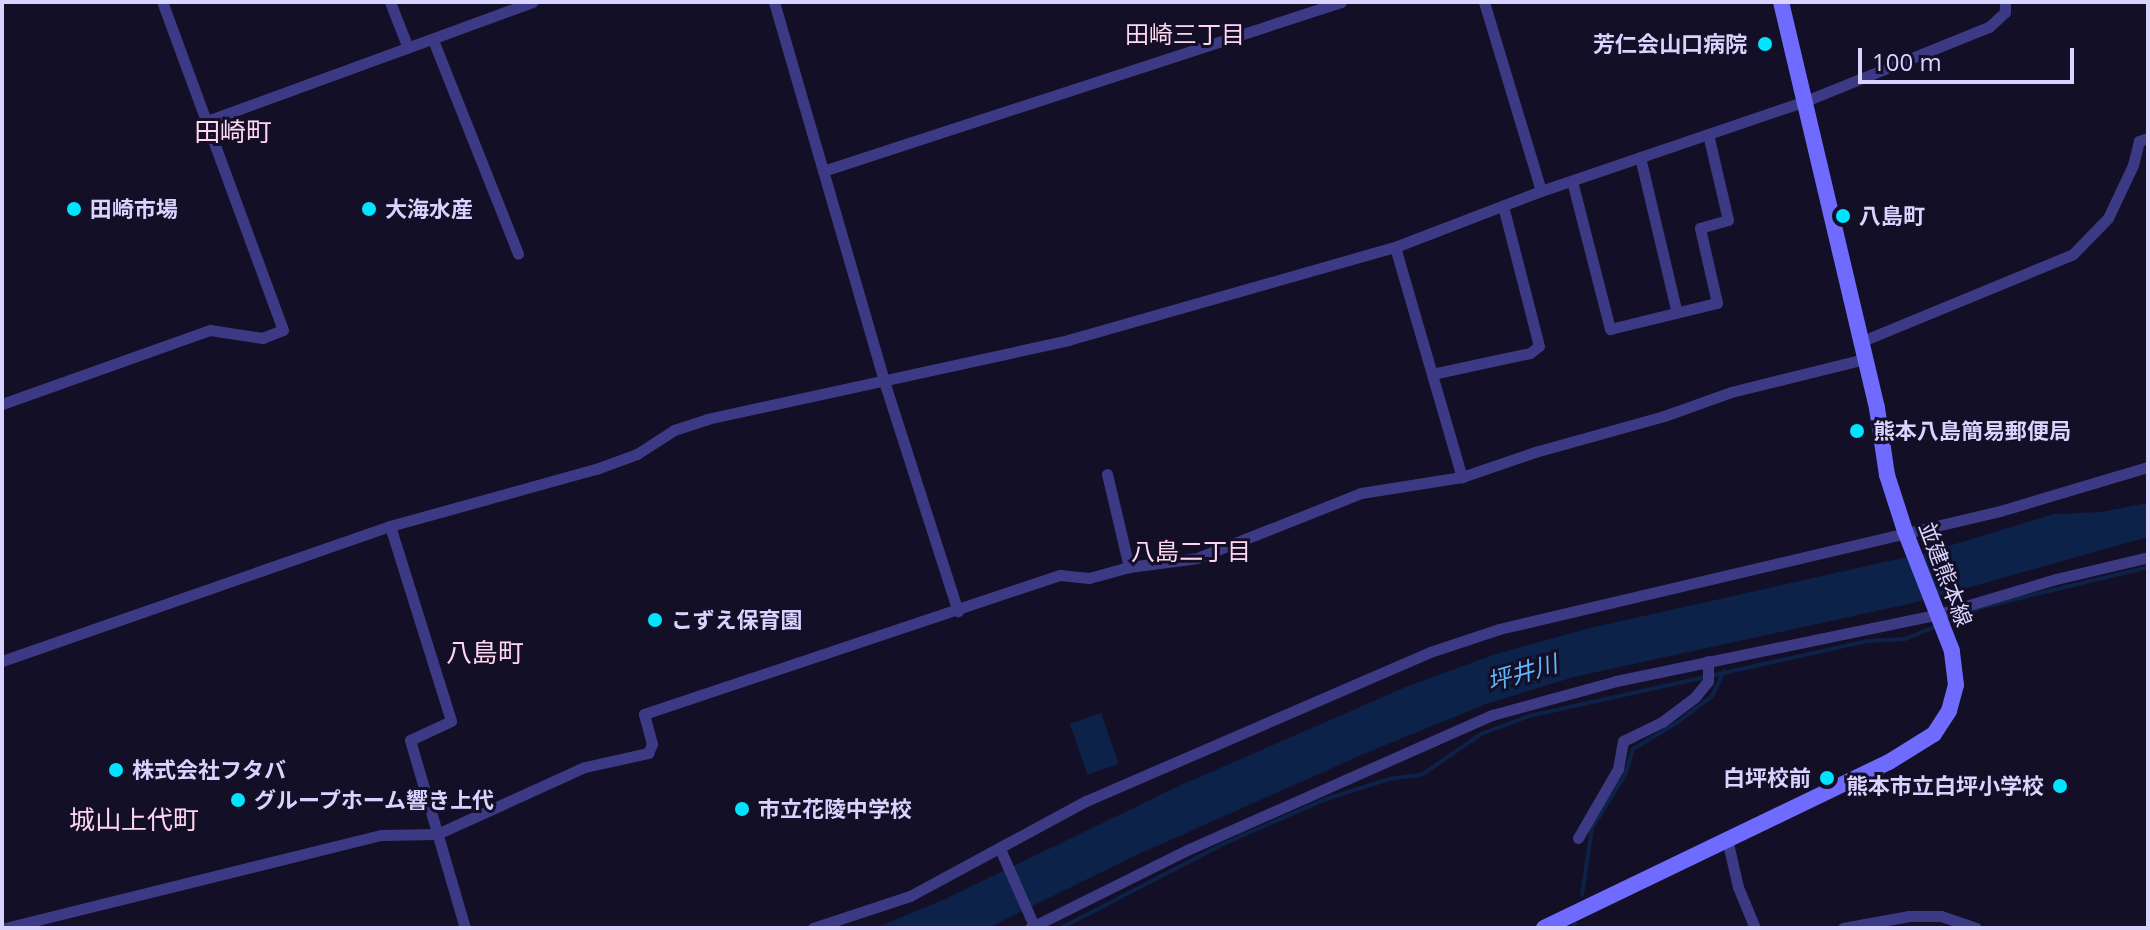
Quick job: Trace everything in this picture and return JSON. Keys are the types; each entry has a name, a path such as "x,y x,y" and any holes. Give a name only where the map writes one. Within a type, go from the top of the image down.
{"main road":[{"name":"並建熊本線","path":"1544,928 1889,762 1934,734 1949,711 1956,685 1952,651 1905,531 1887,475 1877,408 1781,2"}],"street":[{"path":"2,404 210,330 262,338 283,330 162,2"},
{"path":"390,2 408,48"},
{"path":"207,121 533,2"},
{"path":"774,2 883,378 958,611"},
{"path":"823,171 1322,5 1341,2"},
{"path":"1484,2 1541,191"},
{"path":"2,661 390,526 596,469 637,454 674,430 707,419 883,378 1068,340 1395,247 1541,191 1803,102 1989,27 2005,12 2005,2"},
{"path":"433,40 518,254"},
{"path":"1572,181 1610,329 1717,303 1700,228 1728,220 1708,134"},
{"path":"5,928 381,835 437,834 585,767 648,753 652,744 644,714 1060,575 1089,578 1129,567 1197,558 1361,493 1462,477 1535,452 1664,416 1862,351 2073,254 2108,218 2133,165 2139,141 2148,138"},
{"path":"1640,157 1677,313"},
{"path":"1432,374 1530,353 1539,346 1503,206"},
{"path":"1395,247 1462,477"},
{"path":"813,928 910,896 1002,855 1086,801 1430,652 1514,625 2000,511 2148,467"},
{"path":"1107,474 1129,567"},
{"path":"390,526 451,721 410,740 465,928"},
{"path":"1002,855 1032,924 1187,850 1492,715 2148,557"},
{"path":"1578,838 1618,769 1623,741 1662,722 1695,697 1708,681 1708,661"},
{"path":"1727,839 1738,887 1755,928"},
{"path":"1843,928 1909,916 1941,916 1968,926"}],"water":[{"name":"坪井川","path":"2148,503 2148,537 1913,603 1574,677 1486,704 1366,753 1130,858 988,928 875,928 945,899 1181,785 1408,686 1496,654 1590,628 1929,552 2054,514 2101,512"},
{"path":"1101,713 1119,764 1087,775 1070,724"}],"waterway":[{"path":"1947,623 1979,608 2148,567"},
{"path":"1061,928 1223,844 1326,799 1389,779 1423,774 1481,734 1529,716 1866,641 1905,639 1938,626"},
{"path":"1582,895 1592,828 1625,775 1633,749 1678,722 1712,696 1724,671"},
{"path":"1573,928 1575,923"}],"place":[{"name":"芳仁会山口病院","path":"1765,44"},
{"name":"田崎市場","path":"74,209"},
{"name":"大海水産","path":"369,209"},
{"name":"八島町","path":"1843,216"},
{"name":"熊本八島簡易郵便局","path":"1857,431"},
{"name":"こずえ保育園","path":"655,620"},
{"name":"株式会社フタバ","path":"116,770"},
{"name":"白坪校前","path":"1827,778"},
{"name":"熊本市立白坪小学校","path":"2060,786"},
{"name":"グループホーム響き上代","path":"238,800"},
{"name":"市立花陵中学校","path":"742,809"}],"district":[{"name":"田崎三丁目","path":"1185,34"},
{"name":"田崎町","path":"233,132"},
{"name":"八島二丁目","path":"1191,551"},
{"name":"八島町","path":"485,653"},
{"name":"城山上代町","path":"134,820"}]}
